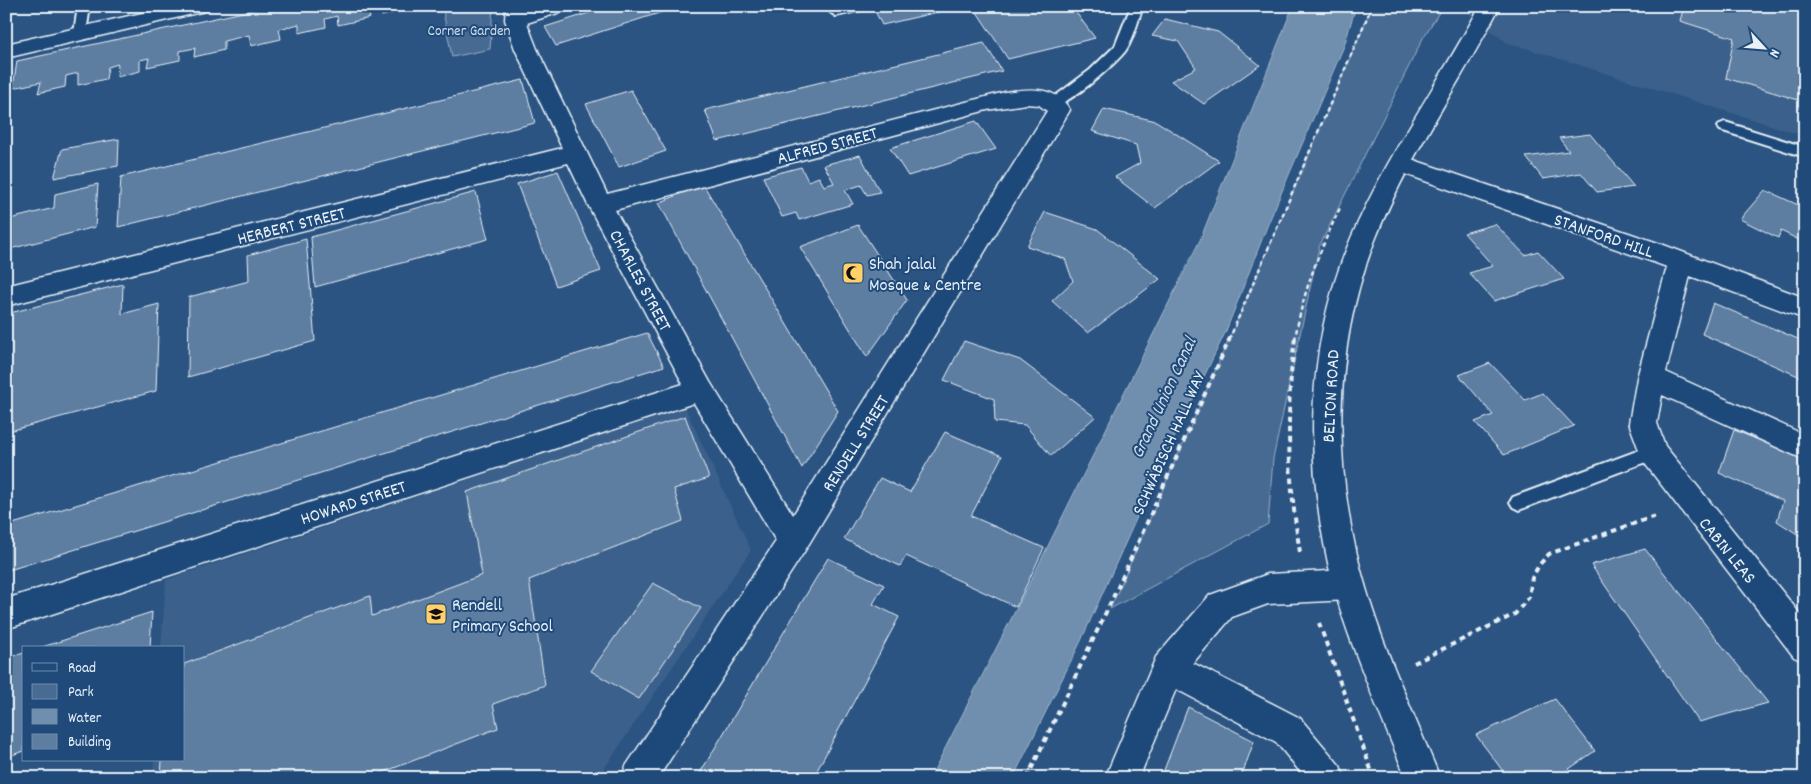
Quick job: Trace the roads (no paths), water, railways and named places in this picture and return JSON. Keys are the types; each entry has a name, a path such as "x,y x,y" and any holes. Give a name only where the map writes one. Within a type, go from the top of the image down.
{"street":[{"path":"6,51 201,6"},
{"path":"516,13 560,6"},
{"name":"BELTON ROAD","path":"1423,778 1383,678 1350,585 1332,506 1326,428 1329,358 1344,292 1364,238 1402,164 1490,6"},
{"name":"CHARLES STREET","path":"516,13 526,49 600,205 700,390 793,542"},
{"name":"ALFRED STREET","path":"600,205 987,103 1029,97 1046,98 1055,103"},
{"name":"RENDELL STREET","path":"638,778 793,542 1056,118 1059,110 1055,103"},
{"name":"HERBERT STREET","path":"6,296 575,153"},
{"name":"STANFORD HILL","path":"1402,164 1805,309"},
{"name":"CABIN LEAS","path":"1681,263 1651,378 1643,423 1653,452 1691,503 1805,646"},
{"path":"1651,378 1805,448"},
{"name":"HOWARD STREET","path":"6,614 700,390"},
{"path":"1122,778 1168,668 1221,606 1268,588 1350,585"},
{"path":"1168,668 1288,730 1328,778"}],"lane":[{"path":"80,33 84,6"},
{"path":"836,12 861,6"},
{"path":"1055,103 1095,73 1120,48 1137,6"},
{"path":"1726,128 1805,152"},
{"path":"1519,502 1653,452"}],"water":[{"name":"Grand Union Canal","path":"1293,6 1356,6 1344,46 1268,224 1226,331 1152,484 1080,643 1013,778 930,778 1200,240"}],"place":[{"name":"Shah jalal Mosque & Centre","path":"853,273"},
{"name":"Rendell Primary School","path":"436,614"}],"park label":[{"name":"Corner Garden","path":"469,30"}]}
